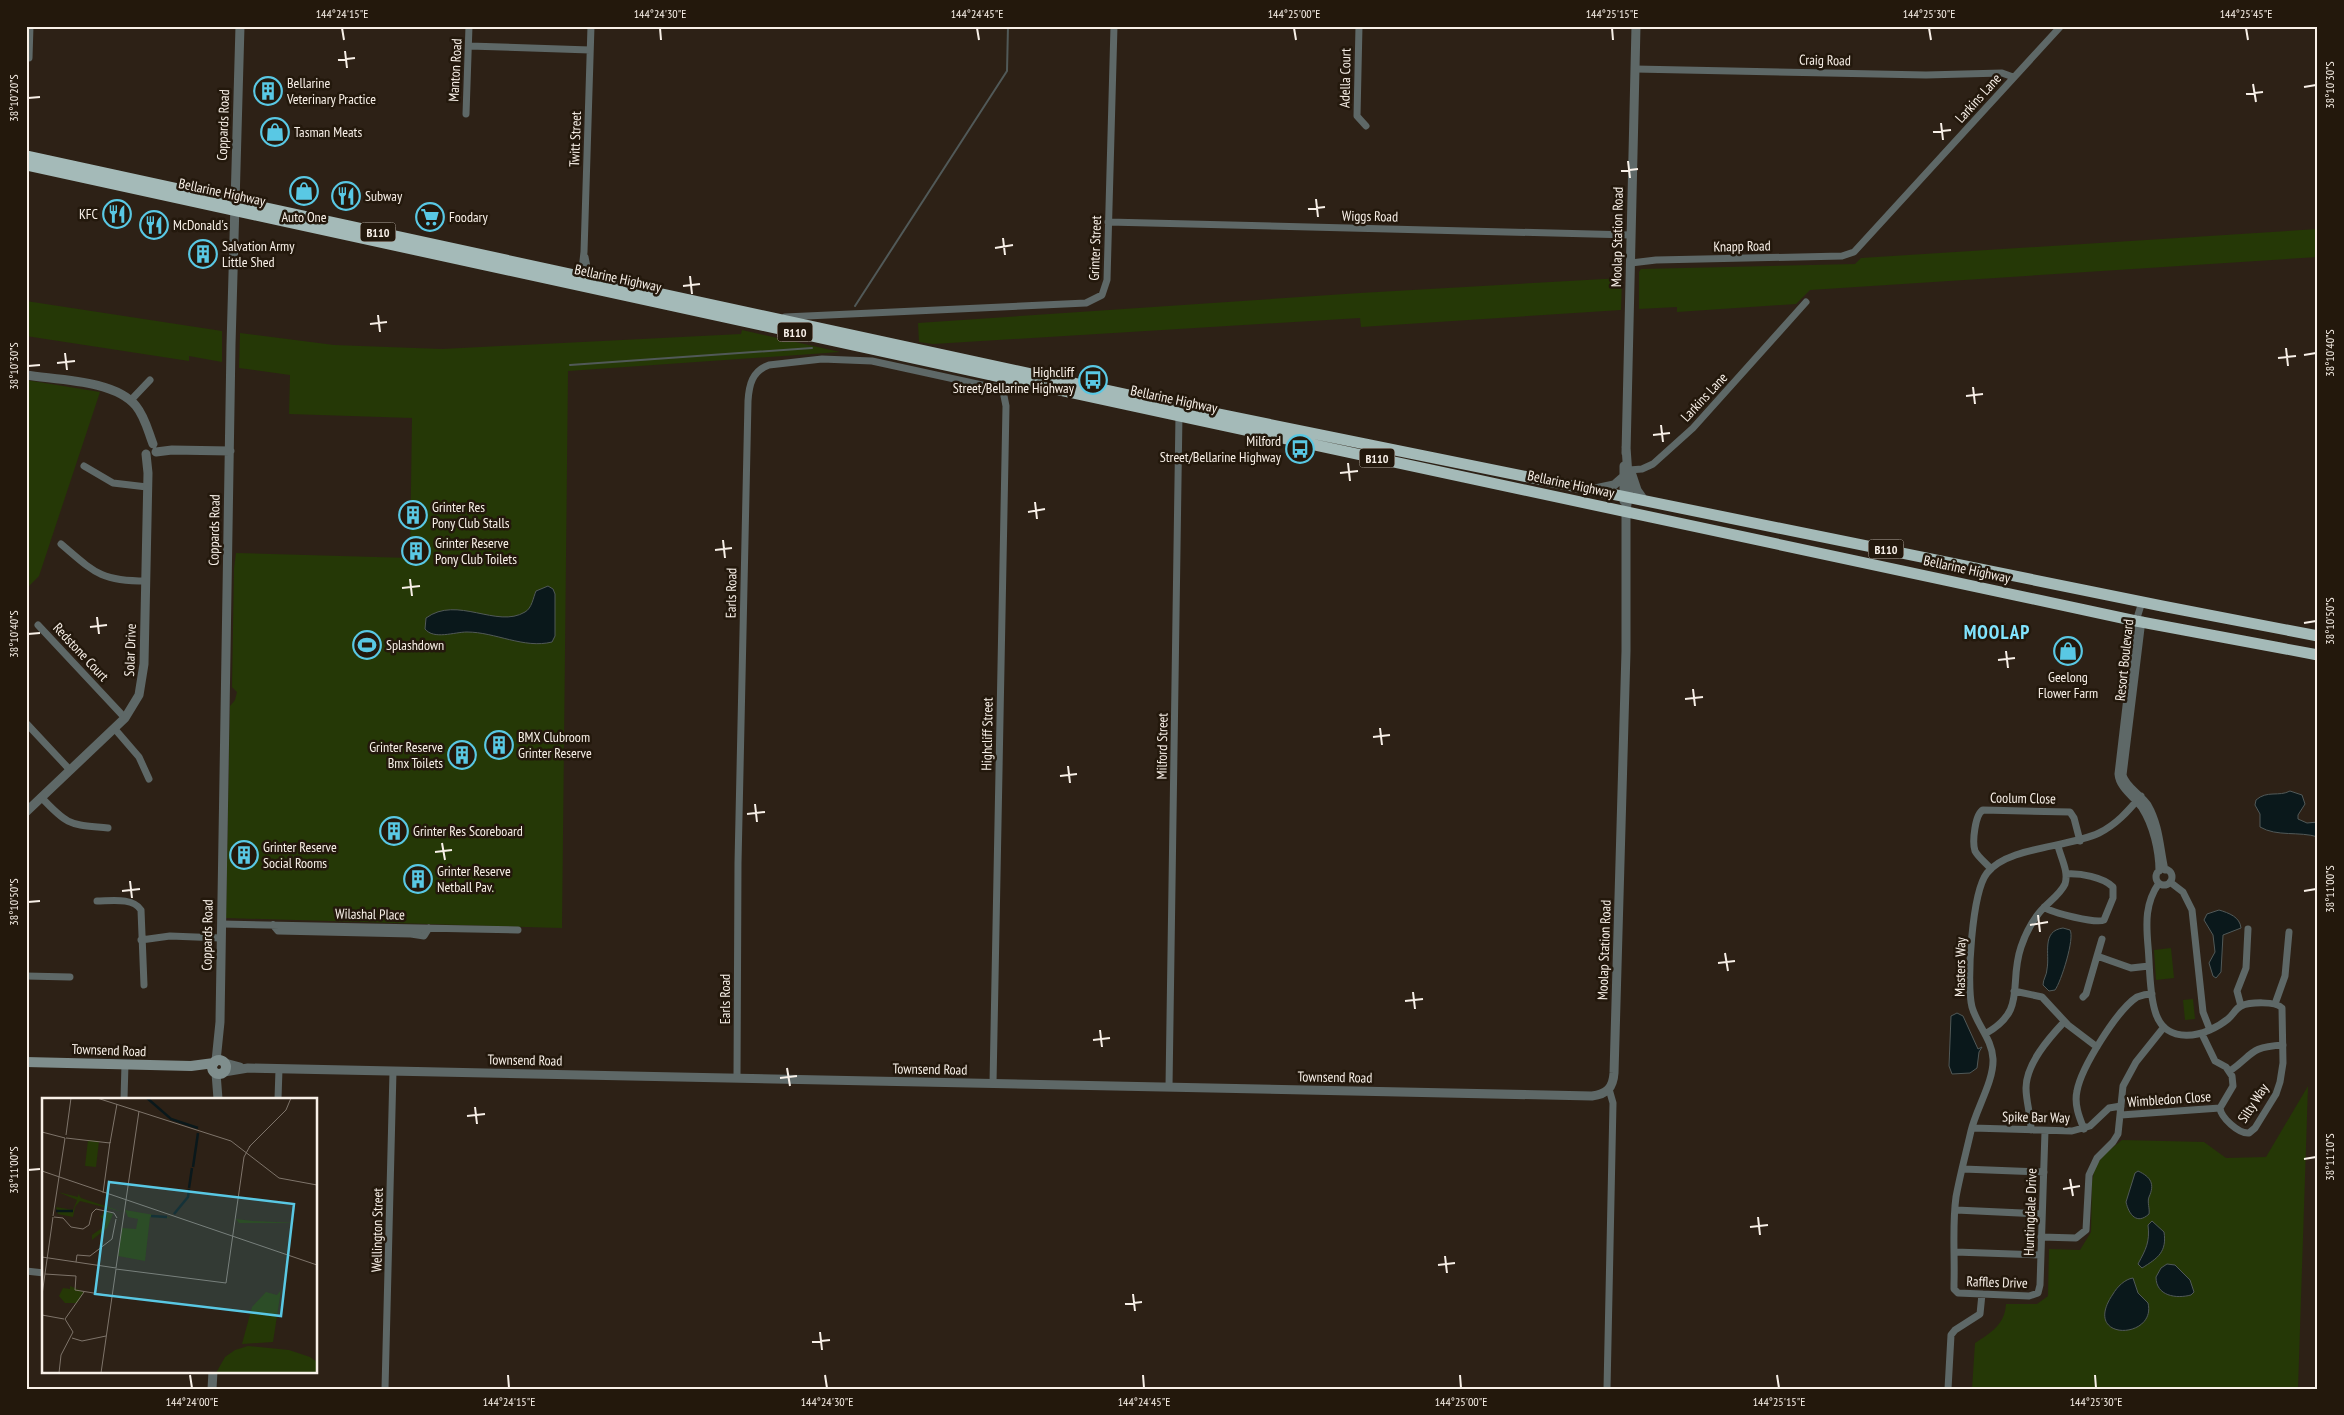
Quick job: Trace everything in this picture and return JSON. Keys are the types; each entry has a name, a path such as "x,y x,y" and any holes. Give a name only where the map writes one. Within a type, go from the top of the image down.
{"highway":[{"name":"Bellarine Highway","path":"26,156 235,206"},
{"name":"Bellarine Highway","path":"26,165 776,317 820,327 1006,378"},
{"name":"Bellarine Highway","path":"584,279 800,333 1006,378 1592,489 2142,602 2318,636"},
{"path":"800,333 820,327"},
{"name":"Bellarine Highway","path":"1179,411 1626,511 2139,621 2318,656"}],"main road":[{"name":"Townsend Road","path":"26,1062 219,1067"}],"street":[{"path":"29,58 30,26"},
{"name":"Coppards Road","path":"219,1098 230,451 240,26"},
{"name":"Manton Road","path":"466,114 469,26"},
{"name":"Twitt Street","path":"584,279 591,26"},
{"name":"Grinter Street","path":"776,317 1093,301 1102,295 1107,286 1114,26"},
{"name":"Adella Court","path":"1359,26 1357,116 1366,126"},
{"name":"Moolap Station Road","path":"1607,1389 1613,1103 1609,1089 1614,1072 1626,651 1626,448 1636,26"},
{"name":"Larkins Lane","path":"1854,252 1862,246 2061,26"},
{"path":"469,46 590,50"},
{"name":"Craig Road","path":"1635,69 1926,75 2002,73 2013,77"},
{"name":"Wiggs Road","path":"1108,222 1631,235"},
{"name":"Knapp Road","path":"1631,263 1656,260 1842,256 1854,252"},
{"name":"Larkins Lane","path":"1627,470 1645,468 1653,464 1693,428 1806,302"},
{"name":"Grinter Street","path":"820,327 829,320 841,315"},
{"name":"Earls Road","path":"737,1078 738,863 748,401 751,381 761,368 774,363 844,360 872,361 979,385 1006,378"},
{"path":"26,375 104,386 120,392 131,400 140,412 152,450 230,451"},
{"name":"Highcliff Street","path":"993,1084 1006,378"},
{"path":"131,400 150,380"},
{"name":"Milford Street","path":"1169,1087 1179,411"},
{"name":"Solar Drive","path":"26,812 125,718 139,696 143,676 147,487 152,450"},
{"path":"84,466 113,483 147,487"},
{"path":"1592,489 1616,484 1627,470 1644,500"},
{"path":"61,544 88,568 105,577 146,581"},
{"name":"Resort Boulevard","path":"2142,602 2125,737 2123,775 2152,821 2162,871"},
{"name":"Redstone Court","path":"38,625 125,718"},
{"path":"26,724 70,770"},
{"path":"114,728 139,757 149,779"},
{"path":"42,797 69,822 85,827 108,828"},
{"path":"1991,869 2011,857 2080,840 2109,828 2125,815 2139,799"},
{"name":"Coolum Close","path":"1991,869 1975,848 1977,813 1983,810 2070,812 2074,818 2080,840"},
{"path":"1985,1034 1997,1028 2009,1015 2020,948 2033,921 2063,887 2066,874 2058,846"},
{"name":"Masters Way","path":"1956,1291 1956,1199 1972,1128 1993,1064 1991,1047 1972,1004 1973,920 1980,886 1991,869"},
{"path":"2159,884 2156,877 2162,871 2171,875 2170,882"},
{"path":"2044,907 2052,912 2094,922 2104,920 2112,898 2113,887 2108,883 2082,874 2066,874"},
{"path":"2159,884 2166,885 2170,882"},
{"path":"2170,882 2183,892 2192,910 2203,1012 2210,1030"},
{"path":"2159,884 2151,896 2147,914 2152,994 2155,1012 2164,1027 2180,1035 2192,1036 2202,1034 2228,1018 2241,1006 2275,1004 2285,976 2289,932"},
{"path":"97,901 130,902 138,906 141,915 144,984"},
{"name":"Wilashal Place","path":"222,924 518,930"},
{"path":"2241,1006 2237,991 2246,968 2248,929"},
{"path":"141,940 170,936 221,938"},
{"path":"2086,996 2102,939"},
{"path":"2096,956 2131,968 2150,966"},
{"path":"26,976 70,977"},
{"path":"2014,991 2042,997 2064,1022 2097,1047"},
{"path":"2084,1129 2077,1105 2077,1090 2097,1047 2132,1002 2141,996 2152,994"},
{"name":"Silty Way","path":"2230,1071 2233,1086 2220,1108 2221,1114 2240,1132 2246,1134 2252,1132 2278,1089 2282,1074 2283,1012 2280,1006 2275,1004"},
{"path":"2031,1130 2030,1109 2026,1092 2027,1077 2033,1064 2064,1022"},
{"path":"2041,1237 2076,1238 2086,1230 2091,1170 2100,1154 2116,1138 2121,1124 2121,1092 2129,1074 2147,1047 2164,1027"},
{"path":"2202,1034 2215,1061 2230,1071 2253,1050 2283,1044"},
{"path":"124,1064 124,1098"},
{"name":"Townsend Road","path":"219,1067 1592,1096 1600,1095 1609,1089"},
{"path":"278,1098 279,1069"},
{"name":"Wellington Street","path":"385,1389 393,1071"},
{"name":"Spike Bar Way","path":"1972,1128 2072,1131 2084,1129 2096,1122 2109,1108 2120,1106"},
{"name":"Wimbledon Close","path":"2121,1115 2220,1108"},
{"name":"Huntingdale Drive","path":"2038,1293 2045,1131"},
{"path":"1963,1169 2044,1172"},
{"path":"1956,1210 2042,1214"},
{"path":"1955,1252 2041,1255"},
{"path":"26,1271 42,1273"},
{"name":"Raffles Drive","path":"1956,1291 1962,1294 2029,1296 2038,1293"},
{"path":"1948,1389 1951,1335 1955,1330 1980,1314 1982,1294"},
{"path":"212,1372 212,1389"}],"green space":[{"path":"2318,229 2318,257 1810,290 1796,304 1677,312 1677,307 1639,309 1639,272 1641,269 1855,264 1861,258"},
{"path":"1622,278 1621,310 1361,327 1360,318 933,344 919,342 918,323 1360,293"},
{"path":"26,301 222,331 222,362 189,356 189,361 26,336"},
{"path":"742,330 840,352 568,371 562,928 226,918 230,706 235,700 237,692 232,687 234,568 236,553 410,558 412,418 289,414 290,375 239,368 240,333 334,345 442,349 741,334"},
{"path":"26,380 100,392 39,576 26,589"},
{"path":"2171,948 2174,978 2156,980 2154,950"},
{"path":"2193,999 2195,1019 2185,1020 2183,1000"},
{"path":"2308,1086 2298,1389 1972,1389 1975,1343 1992,1332 2000,1322 2006,1304 2037,1304 2048,1296 2049,1249 2080,1250 2091,1232 2092,1182 2095,1166 2107,1152 2122,1140 2204,1142 2226,1158 2266,1157"}],"shaded area":[{"path":"548,586 553,589 555,594 555,636 552,642 541,644 520,642 467,632 439,635 425,629 426,618 438,612 451,610 464,610 502,617 514,616 525,612 531,605 536,591"},
{"path":"2290,791 2302,795 2305,804 2298,815 2298,819 2307,823 2318,822 2318,837 2274,832 2260,827 2260,814 2255,805 2256,800 2264,795 2282,794"},
{"path":"2219,910 2236,918 2241,928 2223,935 2221,972 2216,978 2213,976 2209,963 2215,952 2213,935 2204,920 2207,914"},
{"path":"2063,928 2070,930 2071,942 2058,985 2055,990 2049,991 2043,985 2047,971 2049,938 2056,930"},
{"path":"1957,1013 1963,1016 1978,1049 1982,1047 1979,1052 1977,1068 1970,1073 1952,1074 1949,1066 1951,1016"},
{"path":"2138,1171 2149,1178 2152,1185 2148,1199 2149,1214 2141,1219 2131,1214 2126,1202 2135,1173"},
{"path":"2152,1221 2164,1232 2163,1250 2153,1261 2142,1268 2138,1264 2147,1245 2148,1225"},
{"path":"2167,1264 2175,1265 2190,1280 2194,1292 2191,1295 2179,1297 2168,1295 2159,1288 2156,1277 2161,1268"},
{"path":"2133,1278 2138,1293 2148,1303 2148,1315 2142,1324 2132,1329 2112,1328 2106,1321 2105,1310 2117,1289 2124,1282"}],"waterway":[{"path":"855,306 1007,71 1008,26"},
{"path":"570,365 812,348"}],"place":[{"name":"Bellarine Veterinary Practice","path":"268,91"},
{"name":"Tasman Meats","path":"275,132"},
{"name":"Auto One","path":"304,191"},
{"name":"Subway","path":"346,196"},
{"name":"KFC","path":"117,214"},
{"name":"Foodary","path":"430,217"},
{"name":"McDonald's","path":"154,225"},
{"name":"Salvation Army Little Shed","path":"203,254"},
{"name":"Highcliff Street/Bellarine Highway","path":"1093,380"},
{"name":"Milford Street/Bellarine Highway","path":"1300,449"},
{"name":"Grinter Res Pony Club Stalls","path":"413,515"},
{"name":"Grinter Reserve Pony Club Toilets","path":"416,551"},
{"name":"Splashdown","path":"367,645"},
{"name":"Geelong Flower Farm","path":"2068,651"},
{"name":"BMX Clubroom Grinter Reserve","path":"499,745"},
{"name":"Grinter Reserve Bmx Toilets","path":"462,755"},
{"name":"Grinter Res Scoreboard","path":"394,831"},
{"name":"Grinter Reserve Social Rooms","path":"244,855"},
{"name":"Grinter Reserve Netball Pav.","path":"418,879"}],"district":[{"name":"MOOLAP","path":"1997,632"}]}
